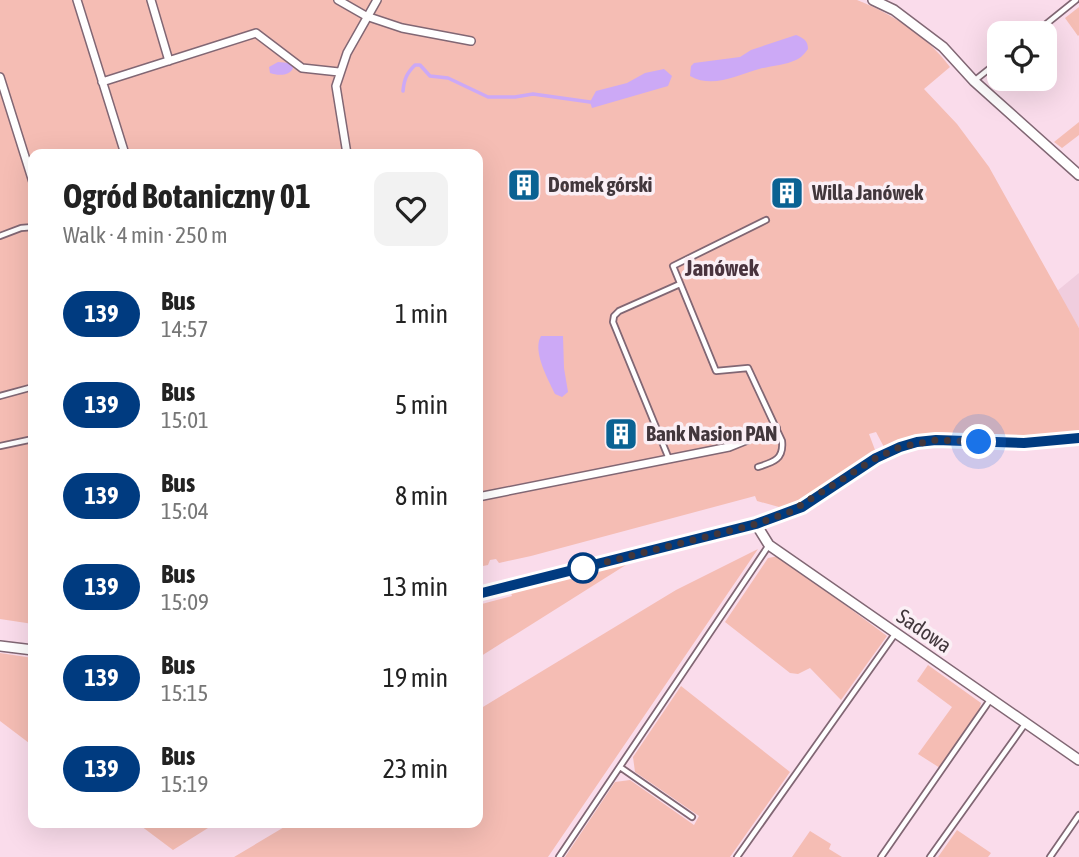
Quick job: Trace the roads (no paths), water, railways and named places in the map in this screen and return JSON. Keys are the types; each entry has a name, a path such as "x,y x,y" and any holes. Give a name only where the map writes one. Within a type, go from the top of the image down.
{"street":[{"path":"77,0 123,149"},
{"path":"151,0 169,61"},
{"path":"338,0 366,16 402,28 471,41"},
{"path":"345,149 337,99 339,72 366,16 377,0"},
{"path":"873,0 894,10 943,47 974,81 1079,174"},
{"path":"102,82 256,33 302,68 339,72"},
{"path":"0,77 28,167"},
{"path":"483,496 729,447 776,428"},
{"path":"483,593 756,524 802,507 876,458 908,444 936,440 1024,443 1079,438"},
{"name":"Sadowa","path":"756,524 769,544 1079,760"},
{"path":"0,646 28,649"}],"lane":[{"path":"1050,21 1076,0"},
{"path":"974,81 987,71"},
{"path":"758,467 779,459 783,453 782,441 748,368 716,371 673,266 766,220"},
{"path":"0,236 28,228"},
{"path":"669,459 613,322 619,311 680,284"},
{"path":"0,396 28,388"},
{"path":"0,446 28,440"},
{"path":"559,857 769,544"},
{"path":"737,857 896,633"},
{"path":"881,857 992,698"},
{"path":"930,857 1026,723"},
{"path":"620,767 692,817"},
{"path":"1050,857 1079,815"}],"waterway":[{"path":"403,91 408,74 415,65 420,65 430,76 448,78 488,97 533,94 590,102"}],"place":[{"name":"Domek górski","path":"524,185"},
{"name":"Willa Janówek","path":"787,193"},
{"name":"Bank Nasion PAN","path":"621,434"}],"district":[{"name":"Janówek","path":"722,268"}]}
